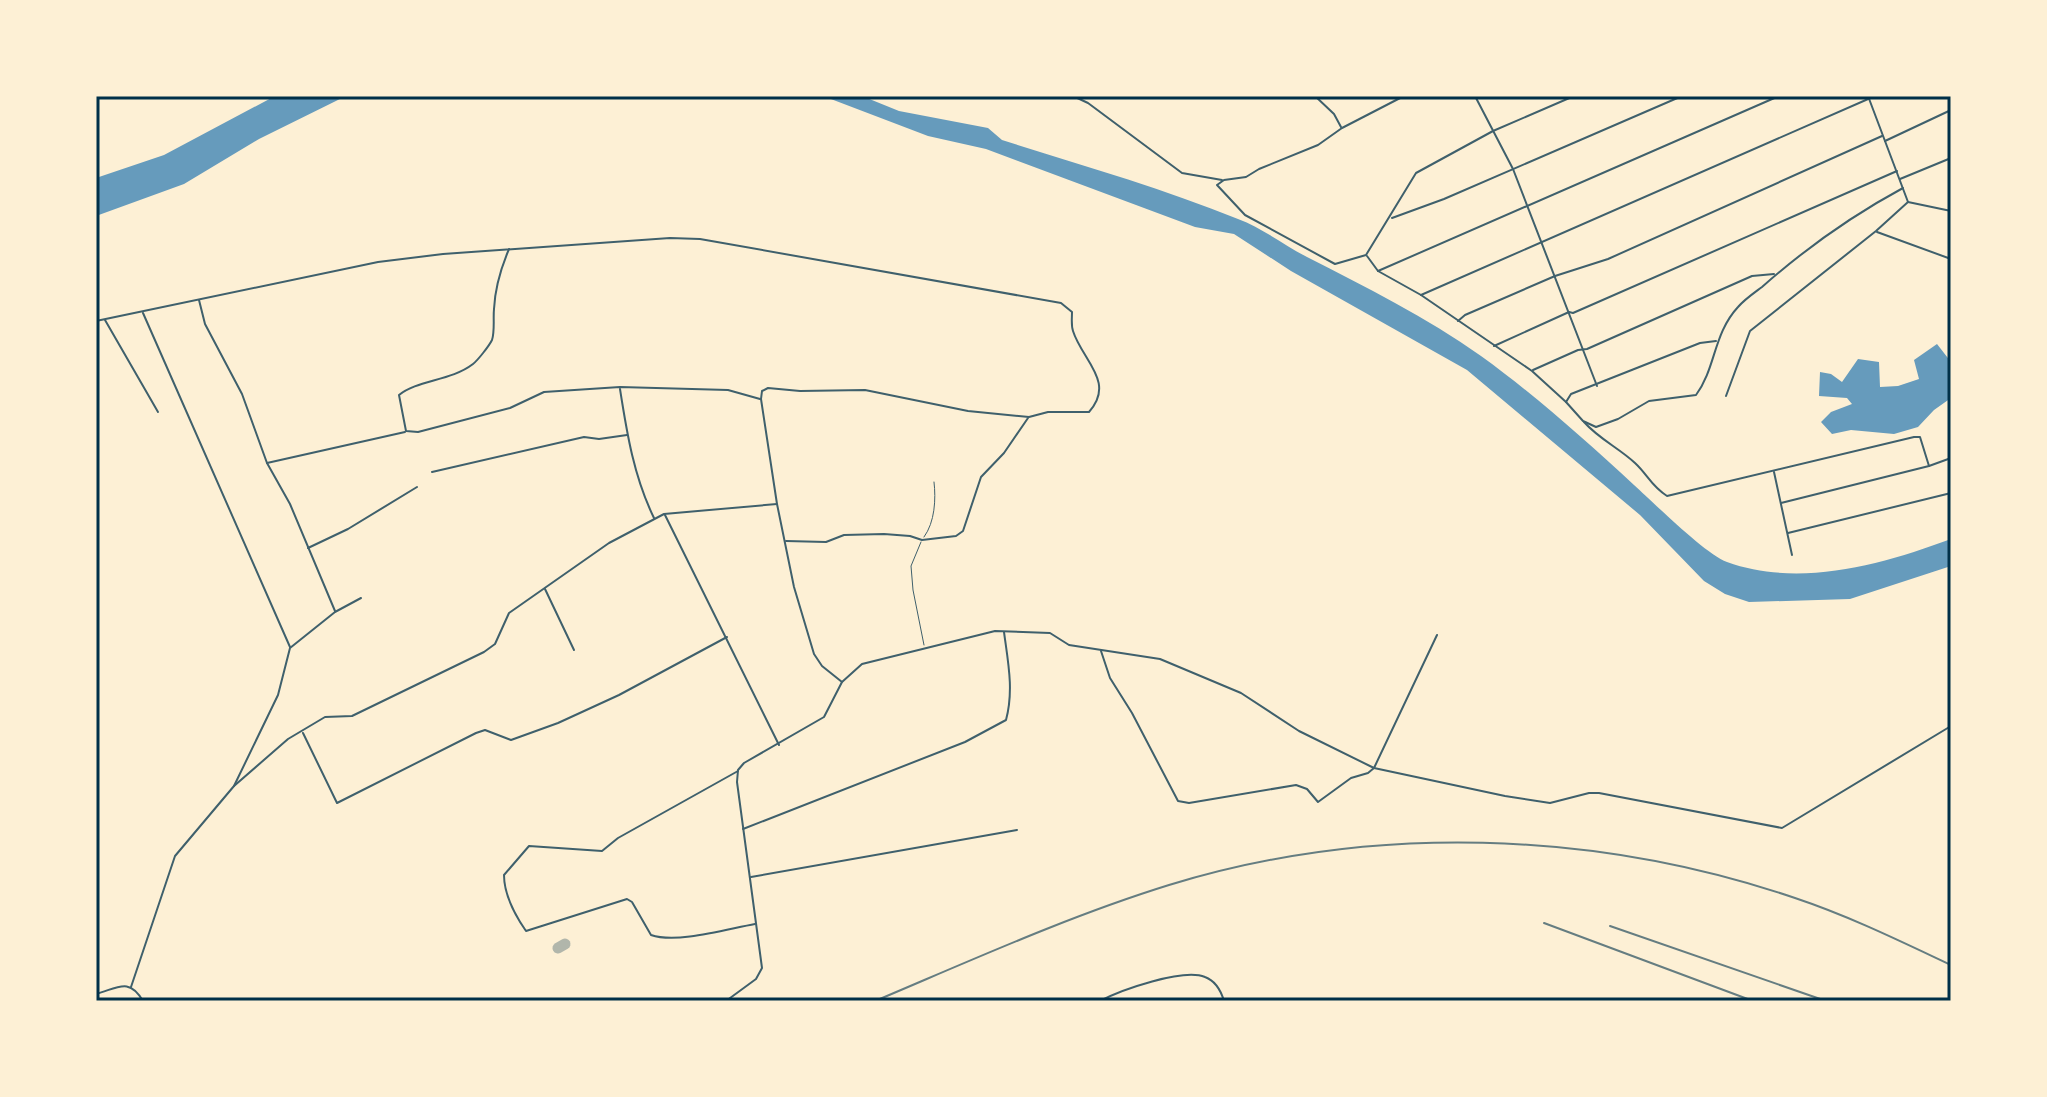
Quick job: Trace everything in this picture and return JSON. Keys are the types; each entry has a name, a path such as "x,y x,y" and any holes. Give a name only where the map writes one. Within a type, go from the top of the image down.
{"street":[{"path":"1073,96 1088,103 1182,173 1224,180 1236,180 1318,145 1342,128 1404,96"},
{"path":"1315,96 1334,114 1342,128"},
{"path":"1485,96 1476,98 1513,169 1597,386"},
{"path":"1224,180 1217,185 1245,215 1335,264 1366,255 1416,173 1493,131 1574,96"},
{"path":"1390,219 1682,96"},
{"path":"1378,271 1779,96"},
{"path":"1421,295 1875,96"},
{"path":"1868,98 1908,202"},
{"path":"1884,141 1951,110"},
{"path":"1458,321 1465,315 1555,276 1608,259 1882,136"},
{"path":"1899,179 1951,158"},
{"path":"1494,346 1569,312 1671,272 1897,171"},
{"path":"1583,421 1596,427 1618,419 1649,401 1696,395 1704,384 1716,341 1738,306 1777,273 1867,207 1903,188"},
{"path":"1908,202 1951,211"},
{"path":"1726,396 1750,331 1908,202"},
{"path":"1876,231 1951,259"},
{"path":"96,321 378,262 670,238 700,239 1061,303 1072,312 1073,334 1089,365 1100,378 1101,388 1089,412 1048,412 1029,417 968,411 865,390 768,388 762,391 777,504 794,587 814,654 822,666 842,682"},
{"path":"406,431 399,395 404,390 458,373 476,362 492,340 494,304 501,267 509,249"},
{"path":"1366,255 1378,271 1421,295 1532,371 1566,402 1592,432 1638,466 1652,486 1667,496 1914,437 1920,437 1923,442 1929,466"},
{"path":"1532,371 1752,276 1777,273"},
{"path":"199,300 205,324 248,408 267,463 290,504 335,612"},
{"path":"142,312 290,648"},
{"path":"105,319 158,412"},
{"path":"1566,402 1571,394 1700,343 1716,341"},
{"path":"267,463 406,431 418,432 510,408 544,392 620,387 728,390 761,399"},
{"path":"620,387 627,435 642,492 655,519"},
{"path":"785,541 826,542 844,535 884,534 922,540 956,536 963,531 981,477 1004,453 1029,417"},
{"path":"432,472 584,437 599,439 627,435"},
{"path":"1781,503 1951,458"},
{"path":"1773,471 1792,555"},
{"path":"307,549 348,529 417,487"},
{"path":"1788,533 1951,493"},
{"path":"131,987 175,856 234,786 288,739 325,717 352,716 484,652 495,644 509,613 609,543 664,514 777,504"},
{"path":"664,514 779,745"},
{"path":"544,588 574,650"},
{"path":"234,786 278,695 290,648 335,612 361,598"},
{"path":"743,829 965,742 1006,720 1011,686 1004,631"},
{"path":"756,923 684,936 658,937 651,935 632,902 627,899 526,931 512,909 504,875 529,846 602,851 618,838 824,717 842,682 862,664 1004,631 1050,633 1069,645 1160,659 1241,693 1299,731 1374,768 1535,801 1550,803 1599,793 1782,828 1951,726"},
{"path":"1101,650 1110,678 1178,801 1184,803 1296,785 1307,789 1318,802 1351,778 1374,768 1437,635"},
{"path":"302,732 337,803 476,733 485,730 511,740 558,723 619,695 727,637"},
{"path":"726,1001 760,974 762,960 737,782 738,770"},
{"path":"750,877 1017,830"},
{"path":"1100,1001 1130,988 1195,975 1213,982 1221,991 1224,1001"},
{"path":"96,994 121,986 131,987 143,1001"}],"lane":[{"path":"925,647 911,566 930,529 934,482"}],"water":[{"path":"275,96 346,96 259,139 184,184 96,216 96,178 164,155"},
{"path":"823,96 862,96 899,111 988,128 1002,140 1151,187 1256,227 1417,315 1481,356 1559,418 1693,539 1727,562 1754,570 1811,573 1868,565 1951,539 1951,566 1850,599 1749,602 1725,594 1704,581 1640,515 1467,370 1291,271 1234,234 1195,227 986,149 928,136"},
{"path":"1937,344 1951,362 1951,398 1918,427 1894,434 1851,430 1832,434 1821,422 1831,412 1852,404 1847,398 1819,396 1820,372 1831,374 1842,382 1858,359 1879,362 1880,387 1898,386 1919,379 1914,360"}],"taxiway":[{"path":"558,948 565,944"}],"railway":[{"path":"875,1001 984,954 1169,885 1246,865 1324,851 1403,844 1483,843 1562,848 1641,859 1719,875 1835,913 1951,965"},
{"path":"1544,923 1753,1001"},
{"path":"1610,926 1826,1001"}]}
